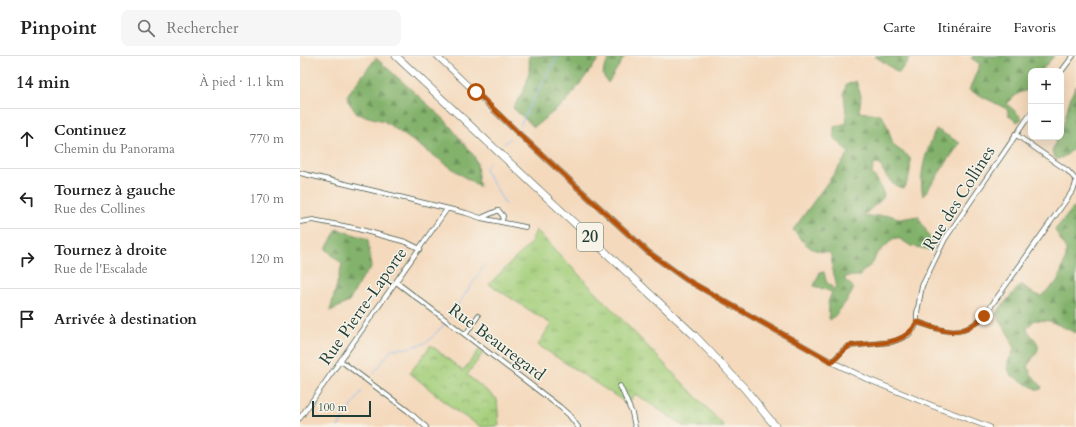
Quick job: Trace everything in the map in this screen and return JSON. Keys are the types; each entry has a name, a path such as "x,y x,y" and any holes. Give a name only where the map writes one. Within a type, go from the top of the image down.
{"highway":[{"name":"20","path":"396,56 695,336 745,389 776,427"}],"street":[{"path":"437,56 648,252 687,280 832,362 867,379 989,427"},
{"path":"1064,68 1073,56"},
{"name":"Rue des Collines","path":"917,322 917,313 922,286 945,239 1028,117"},
{"path":"832,362 849,346 892,342 900,339 914,329 917,322 955,332 967,328 984,316 1074,189 1076,181 1068,171 1015,134"},
{"path":"300,173 481,218 525,227"},
{"name":"Rue Pierre-Laporte","path":"300,418 447,209"},
{"path":"481,218 499,211 503,216 502,222"},
{"path":"300,222 313,220 354,228 406,242 420,249"},
{"name":"Rue Beauregard","path":"396,282 560,407 570,415 578,427"},
{"path":"466,334 478,316"},
{"path":"341,361 408,411 426,427"},
{"path":"620,386 632,413 635,427"}],"green space":[{"path":"529,56 601,56 566,102 534,127 513,108 521,95 528,78"},
{"path":"611,56 625,56 608,83 603,75 604,68"},
{"path":"875,56 911,56 899,73"},
{"path":"973,56 1054,56 1044,68 1028,68 1028,91 1020,92 1007,104 1022,119 1017,122 1009,116 1007,109 969,90 980,64 971,58"},
{"path":"376,58 445,120 474,156 477,164 479,187 384,121 357,114 348,101 348,94"},
{"path":"856,81 861,96 859,112 881,115 893,144 910,158 909,177 904,188 892,183 880,165 873,165 872,174 878,181 884,195 882,199 864,215 865,217 889,215 901,219 918,216 934,248 932,250 911,246 900,239 894,238 876,255 873,263 860,274 860,276 845,277 845,280 852,286 852,292 836,315 830,320 828,302 832,292 814,286 820,272 824,272 826,281 834,289 836,287 830,253 812,249 805,244 793,230 849,153 834,137 834,127 847,123 844,93 846,85"},
{"path":"1076,86 1076,144 1068,154 1062,158 1056,159 1052,152 1056,140 1064,140 1064,122 1072,94"},
{"path":"936,129 960,143 923,196 922,178 924,162"},
{"path":"1075,206 1076,333 1050,321 1035,320 1027,328 1038,344 1038,351 1028,365 1031,374 1042,387 1038,390 1011,375 1008,369 1008,362 1014,350 1011,339 996,313 1021,284 1034,294 1041,296 1058,281 1066,257 1066,249 1055,230"},
{"path":"337,229 368,239 371,268 361,279 349,302 330,311 342,264 326,249"},
{"path":"536,230 725,427 686,427 635,394 628,404 538,345 551,324 489,284 530,244"},
{"path":"431,345 463,371 479,350 483,353 467,375 497,399 499,426 481,427 456,411 410,373"}],"waterway":[{"path":"520,126 558,56"},
{"path":"504,144 510,138"},
{"path":"490,162 485,167 486,172 505,204"},
{"path":"449,318 485,265"},
{"path":"373,374 392,349 408,348 426,343 445,324"},
{"path":"338,427 362,391"}],"route":[{"path":"476,92 516,131 648,252 687,280 832,362 849,346 892,342 900,339 914,329 917,322 955,332 964,330 984,316"}]}
